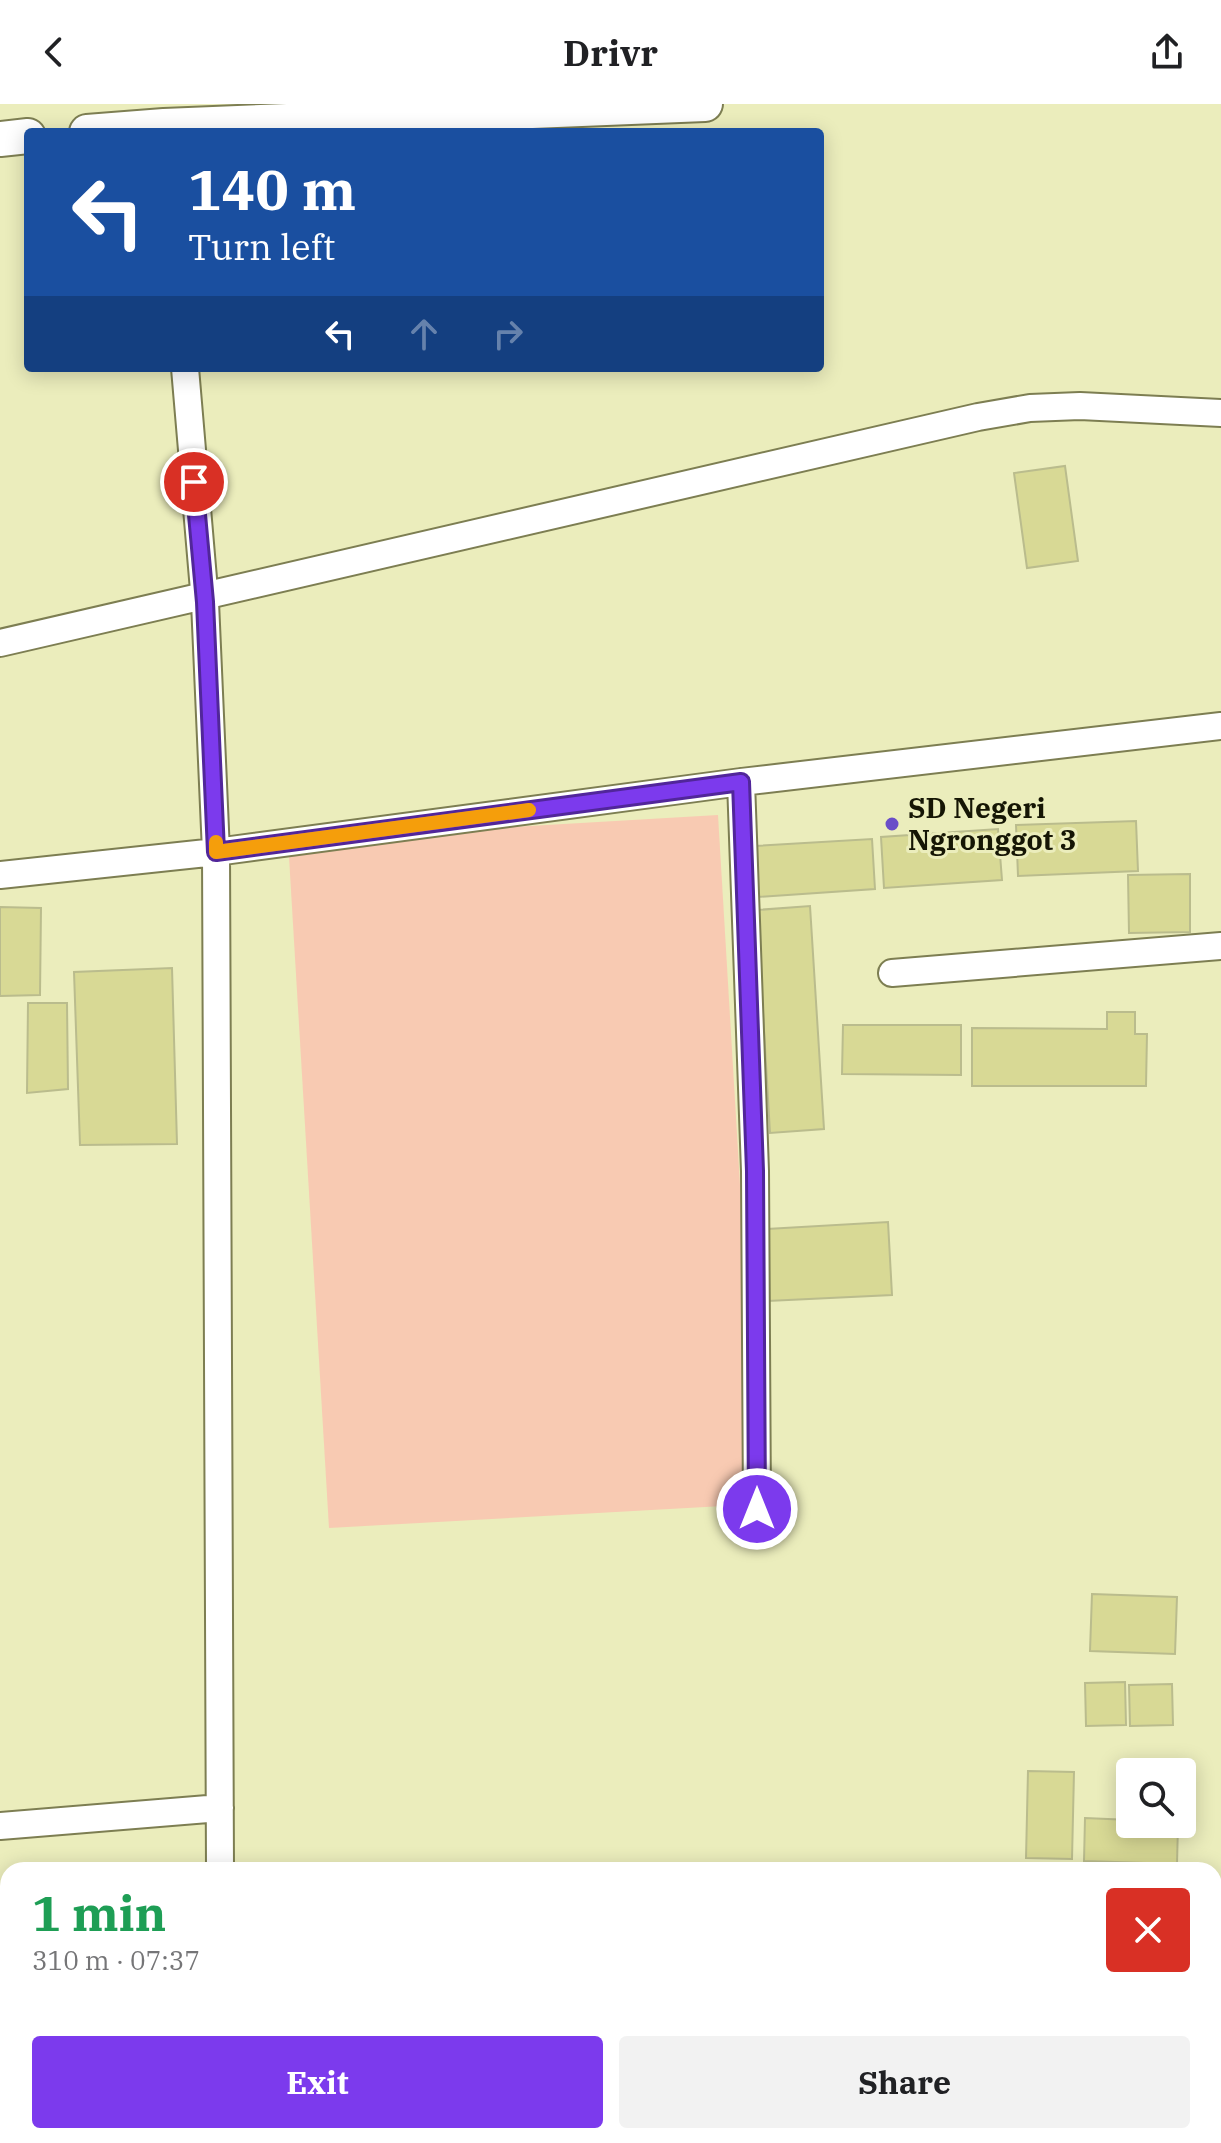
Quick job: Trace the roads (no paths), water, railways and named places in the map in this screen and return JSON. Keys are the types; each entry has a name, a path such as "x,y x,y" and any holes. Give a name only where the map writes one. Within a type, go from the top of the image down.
{"street":[{"path":"115,128 163,121 705,104"},
{"path":"0,139 24,136"},
{"path":"185,372 205,608 216,852 220,1862"},
{"path":"0,643 205,608 978,417 1030,408 1080,406 1221,413"},
{"path":"0,875 216,852 741,782 1221,726"},
{"path":"741,782 755,1171 757,1509"},
{"path":"892,973 1221,946"},
{"path":"0,1826 220,1808"}],"place":[{"name":"SD Negeri Ngronggot 3","path":"892,824"}]}
